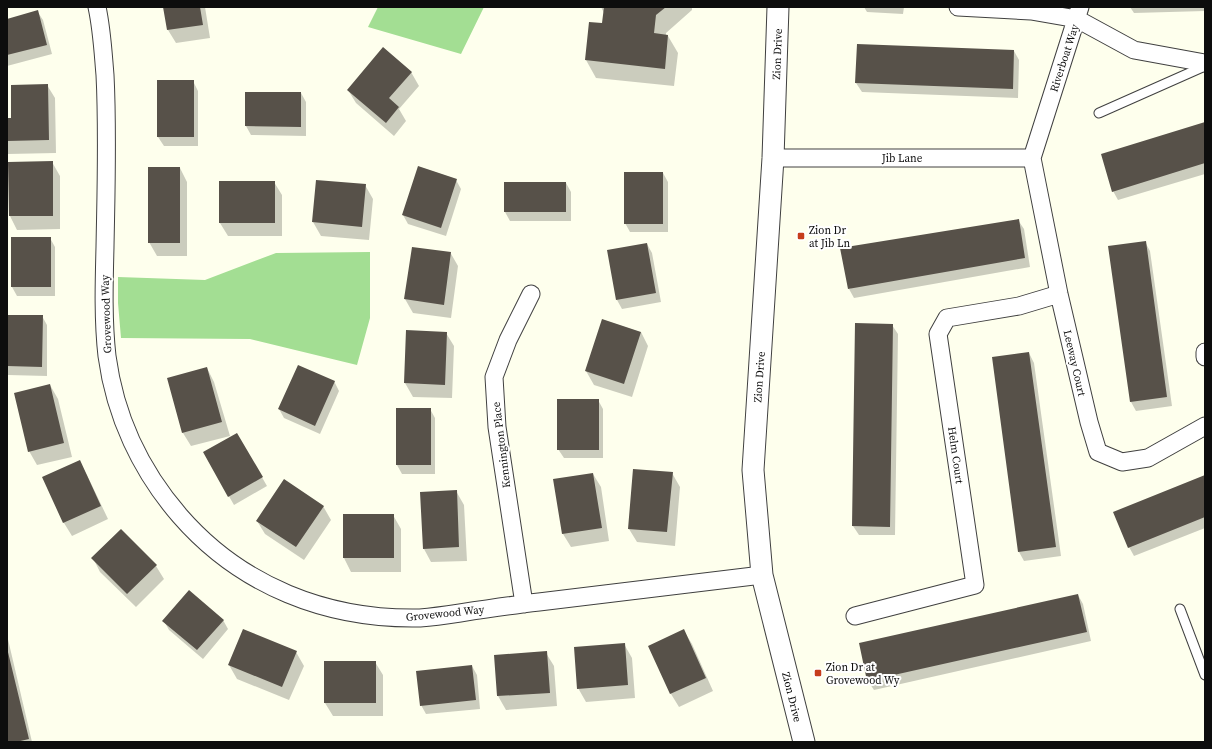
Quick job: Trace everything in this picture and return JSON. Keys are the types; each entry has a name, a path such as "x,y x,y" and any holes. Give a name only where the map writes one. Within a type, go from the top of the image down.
{"street":[{"name":"Grovewood Way","path":"97,7 102,30 106,100 107,163 104,277 105,327 107,358 114,392 126,430 143,465 164,498 192,530 218,553 249,575 284,593 316,605 354,614 388,618 423,618 762,575"},
{"name":"Zion Drive","path":"778,7 773,158 754,470 762,575 804,742"},
{"path":"958,7 1078,13"},
{"name":"Riverboat Way","path":"1032,158 1078,13 1134,50 1205,64"},
{"name":"Jib Lane","path":"773,158 1032,158"},
{"name":"Leeway Court","path":"1032,158 1059,294 1089,422 1098,452 1122,462 1148,458 1205,426"},
{"name":"Kennington Place","path":"524,604 497,427 494,377 508,340 532,294"},
{"name":"Helm Court","path":"855,616 975,585 938,334 947,318 1019,306 1059,294"},
{"path":"1205,352 1205,357"}],"lane":[{"path":"1099,114 1205,64"},
{"path":"1180,609 1205,675"}],"green space":[{"path":"378,7 484,7 461,54 368,27"},
{"path":"370,252 370,318 357,365 250,339 121,338 118,303 118,277 205,280 276,253"}],"building":[{"path":"163,7 200,7 203,25 167,30"},
{"path":"604,7 666,7 656,15 654,33 668,35 665,69 585,60 589,22 602,23"},
{"path":"38,10 47,45 7,55 7,19"},
{"path":"857,44 1014,50 1013,89 855,83"},
{"path":"383,47 412,72 389,98 399,107 386,123 347,90"},
{"path":"157,80 194,80 194,137 157,137"},
{"path":"48,84 49,140 7,141 7,118 11,118 11,85"},
{"path":"245,92 301,92 301,127 245,126"},
{"path":"1205,122 1205,163 1112,192 1101,154"},
{"path":"53,161 53,216 9,216 8,162"},
{"path":"418,166 457,179 441,228 402,215"},
{"path":"148,167 180,167 180,243 148,243"},
{"path":"624,172 663,172 663,224 624,224"},
{"path":"316,180 366,184 362,227 312,222"},
{"path":"219,181 275,181 275,223 219,223"},
{"path":"504,182 566,182 566,212 504,212"},
{"path":"1019,219 1025,258 848,289 840,248"},
{"path":"11,237 51,237 51,287 11,287"},
{"path":"1146,241 1167,397 1130,402 1108,246"},
{"path":"647,243 656,293 616,300 607,250"},
{"path":"412,247 451,252 444,305 404,299"},
{"path":"7,315 43,315 42,367 7,366"},
{"path":"602,319 641,332 624,384 585,371"},
{"path":"855,323 893,324 890,527 852,526"},
{"path":"406,330 447,332 445,385 404,383"},
{"path":"1029,352 1056,547 1018,552 992,357"},
{"path":"298,365 335,381 315,426 278,409"},
{"path":"207,367 222,422 182,433 167,378"},
{"path":"50,384 64,443 28,452 14,393"},
{"path":"557,399 599,399 599,450 557,450"},
{"path":"396,408 431,408 431,465 396,465"},
{"path":"237,433 263,477 228,497 203,452"},
{"path":"80,460 101,506 63,523 42,477"},
{"path":"633,469 673,472 667,532 628,529"},
{"path":"593,473 602,528 562,534 553,479"},
{"path":"1205,475 1205,517 1128,548 1113,512"},
{"path":"284,479 324,506 296,547 256,521"},
{"path":"457,490 459,547 423,549 420,492"},
{"path":"343,514 394,514 394,558 343,558"},
{"path":"121,529 157,565 127,594 91,558"},
{"path":"189,590 224,620 197,650 162,621"},
{"path":"1078,594 1087,632 867,681 859,643"},
{"path":"243,629 297,651 282,687 228,665"},
{"path":"684,629 706,678 670,694 648,646"},
{"path":"625,643 628,685 577,689 574,647"},
{"path":"7,648 29,739 16,742 7,742"},
{"path":"547,651 550,693 497,696 494,655"},
{"path":"324,661 376,661 376,703 324,703"},
{"path":"472,665 476,700 420,706 416,671"}],"place":[{"name":"Zion Dr at Jib Ln","path":"801,236"},
{"name":"Zion Dr at Grovewood Wy","path":"818,673"}]}
